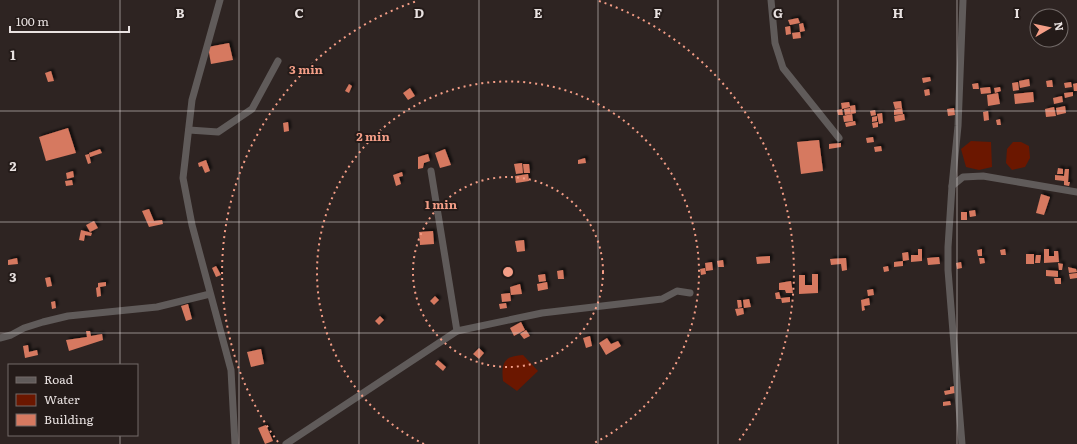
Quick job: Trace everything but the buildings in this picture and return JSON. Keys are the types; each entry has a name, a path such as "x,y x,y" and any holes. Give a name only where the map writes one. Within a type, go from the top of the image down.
{"street":[{"path":"220,0 192,100 183,178 192,224 231,370 235,444"},
{"path":"771,0 775,43 782,68 839,138"},
{"path":"962,444 948,270 952,186 958,126 964,0"},
{"path":"189,130 218,132 252,109 278,61"},
{"path":"431,171 458,331"},
{"path":"952,186 963,177 983,176 1077,192"},
{"path":"286,444 458,331 542,313 662,299 677,291 690,293"},
{"path":"0,338 12,335 24,328 68,316 157,306 210,294"}],"water":[{"path":"971,141 991,142 992,167 979,170 966,167 961,149"},
{"path":"1013,142 1021,142 1029,146 1030,158 1025,167 1012,170 1006,163 1007,149"},
{"path":"523,355 538,371 517,391 503,381 503,365 512,357"}]}
